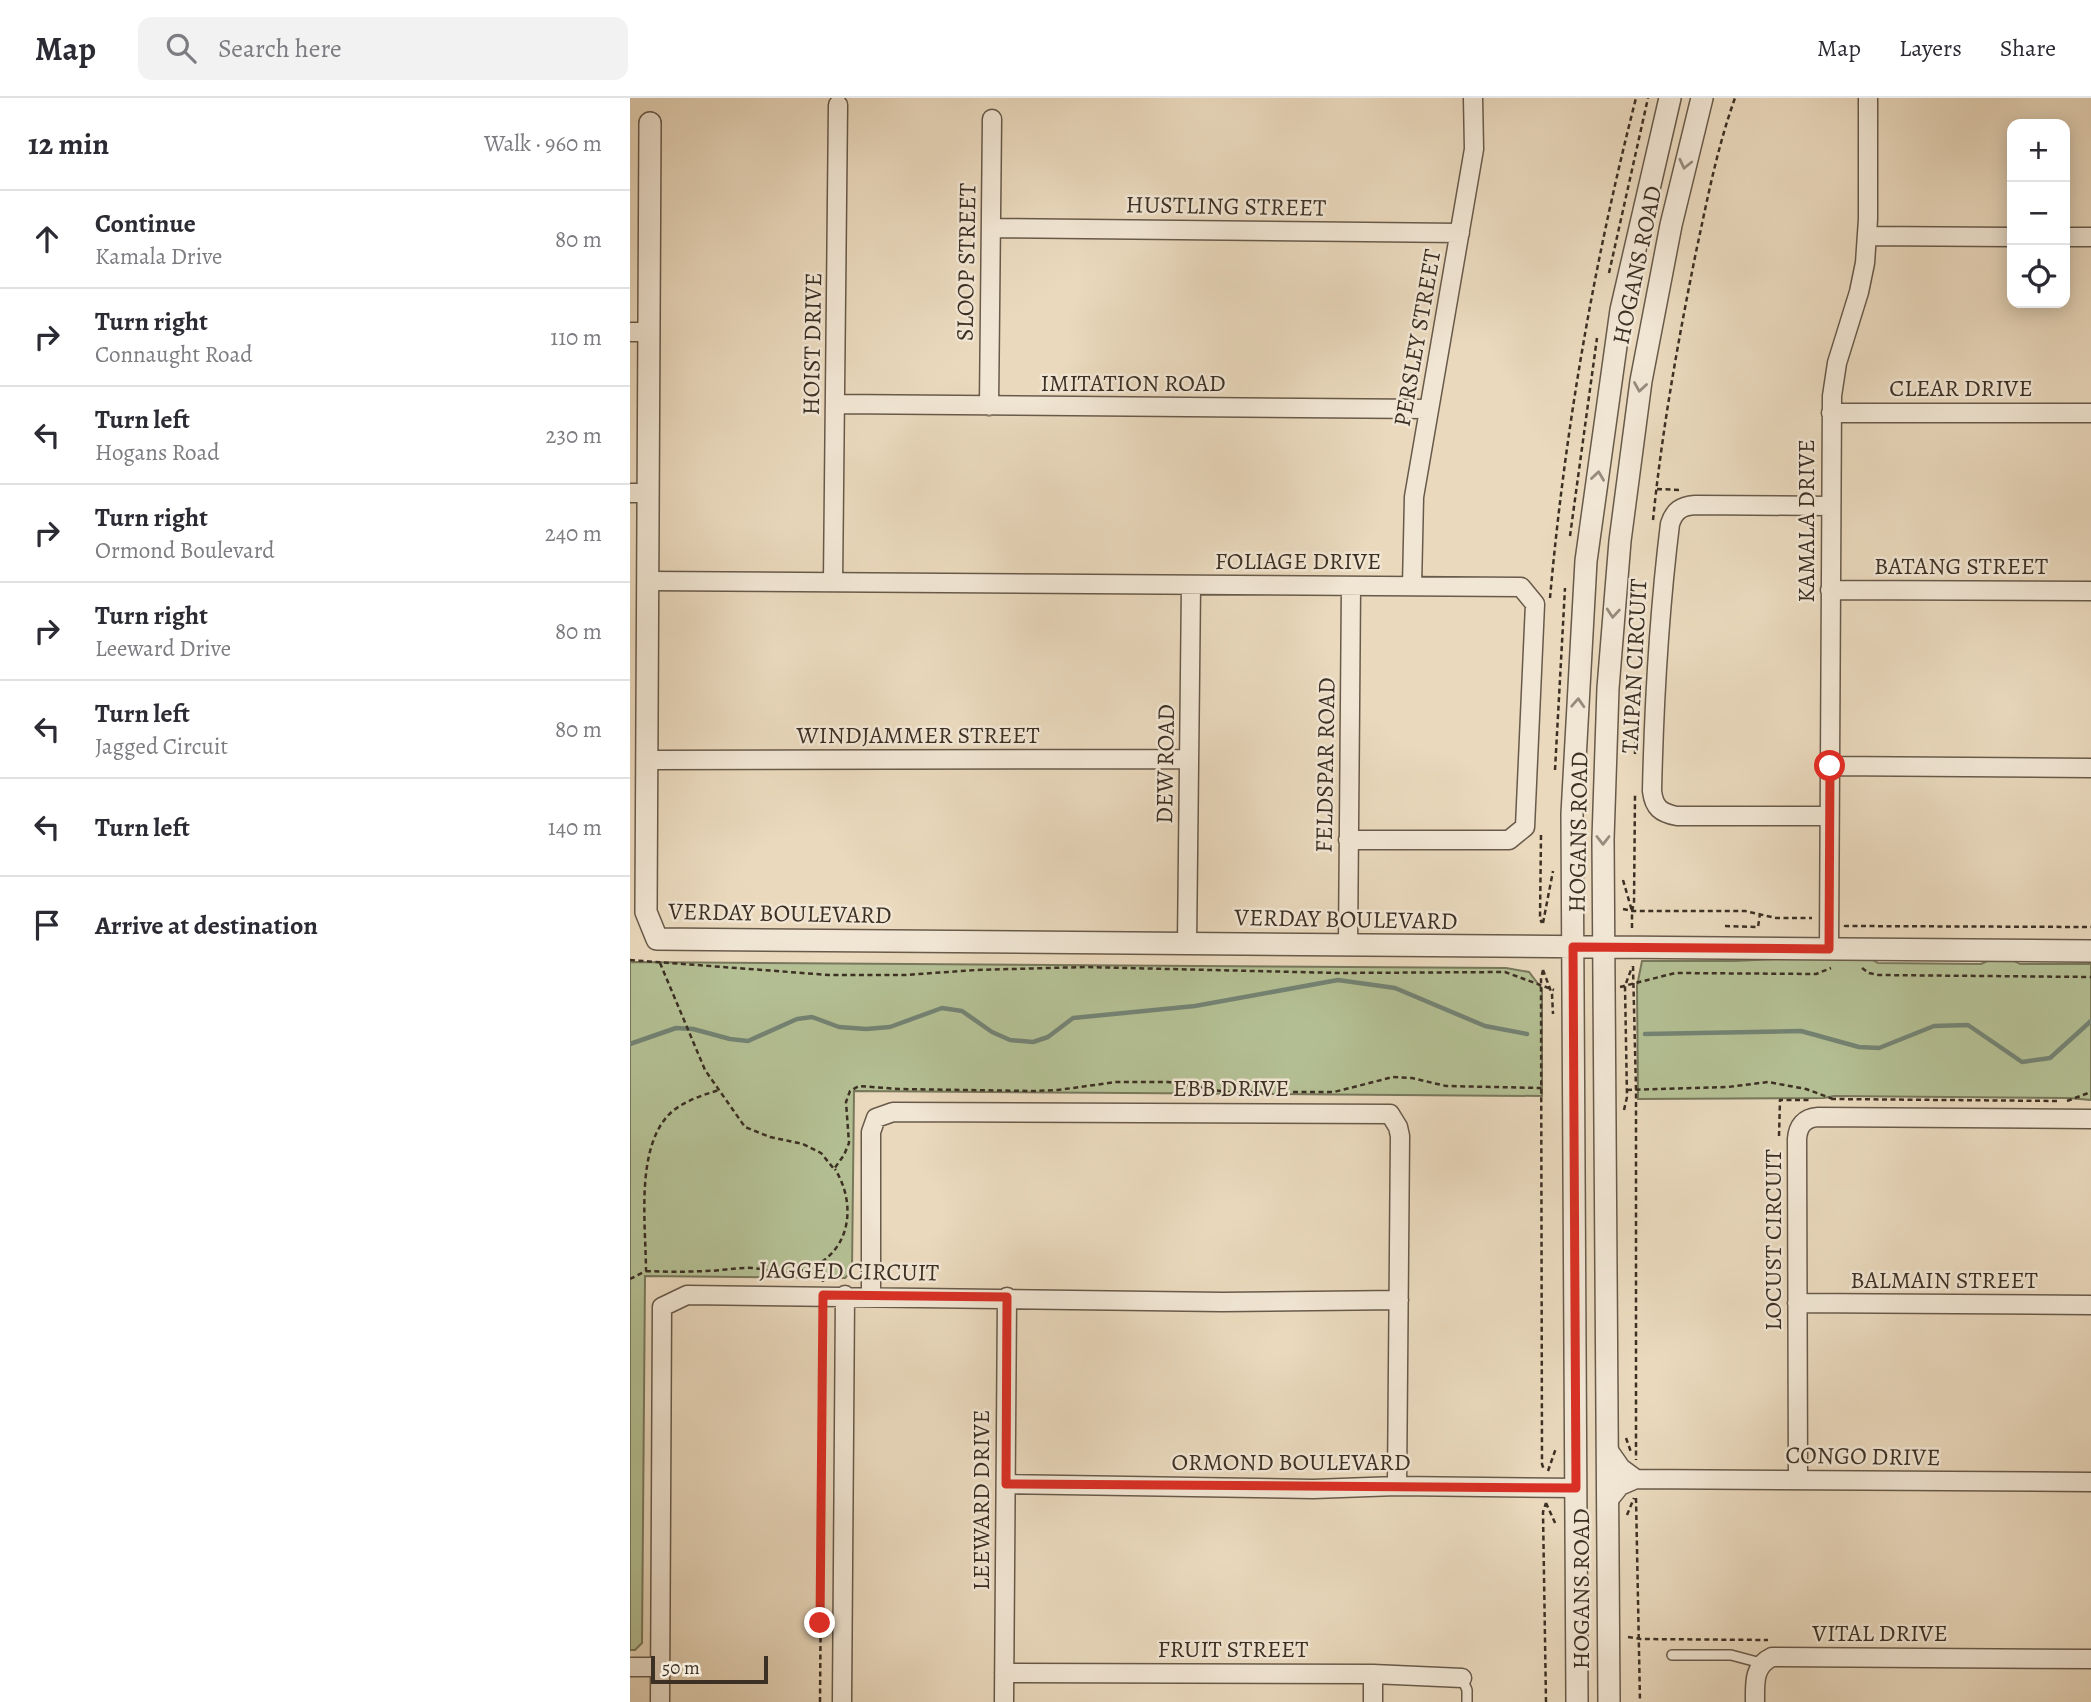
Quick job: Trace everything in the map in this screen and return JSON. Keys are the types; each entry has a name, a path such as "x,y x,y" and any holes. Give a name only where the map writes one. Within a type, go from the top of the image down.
{"street":[{"name":"PERSLEY STREET","path":"1412,586 1414,497 1474,149 1473,98"},
{"name":"HOGANS ROAD","path":"1577,1702 1572,814 1586,561 1621,310 1670,98"},
{"name":"HOGANS ROAD","path":"1609,1702 1604,908 1609,660 1630,455 1657,292 1702,98"},
{"name":"KAMALA DRIVE","path":"1840,955 1829,816 1832,413 1837,363 1859,292 1867,236 1868,98"},
{"name":"HOIST DRIVE","path":"834,582 838,105"},
{"name":"SLOOP STREET","path":"989,406 992,119"},
{"name":"VERDAY BOULEVARD","path":"650,124 640,332 639,493 648,581 648,760 638,846 646,912 657,939 1604,946 1840,955 2091,951"},
{"name":"HUSTLING STREET","path":"991,228 1460,233"},
{"path":"1867,236 2007,237"},
{"path":"2070,237 2091,237"},
{"name":"IMITATION ROAD","path":"835,404 1429,409"},
{"name":"CLEAR DRIVE","path":"1832,413 2091,413"},
{"name":"TAIPAN CIRCUIT","path":"1829,816 1677,816 1658,809 1652,791 1662,599 1670,524 1674,514 1689,505 1831,506"},
{"name":"FOLIAGE DRIVE","path":"648,581 1521,587 1535,604 1525,827 1509,839 1348,840"},
{"name":"DEW ROAD","path":"1187,944 1191,585"},
{"name":"FELDSPAR ROAD","path":"1348,945 1351,586"},
{"name":"BATANG STREET","path":"1830,590 2091,591"},
{"name":"WINDJAMMER STREET","path":"648,760 1189,760"},
{"path":"1830,766 2091,768"},
{"name":"EBB DRIVE","path":"871,1296 871,1132 876,1118 894,1112 1390,1114 1400,1136 1397,1486"},
{"name":"LOCUST CIRCUIT","path":"1798,1480 1797,1139 1803,1122 1818,1117 2091,1119"},
{"name":"JAGGED CIRCUIT","path":"660,1702 662,1307 687,1294 1222,1302 1399,1300"},
{"path":"842,1702 845,1295"},
{"name":"LEEWARD DRIVE","path":"1004,1702 1007,1297"},
{"name":"BALMAIN STREET","path":"1797,1303 2091,1305"},
{"path":"1607,1448 1621,1468 1636,1479"},
{"path":"1606,1502 1620,1486 1636,1479"},
{"name":"CONGO DRIVE","path":"1636,1479 2091,1482"},
{"name":"ORMOND BOULEVARD","path":"1006,1484 1313,1489 1397,1486 1576,1488"},
{"name":"VITAL DRIVE","path":"1761,1664 1777,1657 2091,1659"},
{"path":"1755,1702 1756,1674 1761,1664"},
{"path":"630,1667 661,1667"},
{"name":"FRUIT STREET","path":"1004,1673 1373,1674 1462,1678"},
{"path":"1373,1674 1373,1702"}],"lane":[{"name":"VITAL DRIVE","path":"1672,1655 1731,1655 1761,1664"},
{"path":"1462,1678 1467,1690 1467,1702"}],"path":[{"path":"1549,607 1581,349 1609,207 1636,98"},
{"path":"1541,836 1542,923"},
{"path":"1623,878 1632,911"},
{"path":"1604,908 1632,911 1745,911 1776,918 1812,918"},
{"path":"1725,926 1758,927 1760,914"},
{"path":"1604,988 1634,984 1675,973 1816,974 1833,967 1840,955 1845,926 2091,927"},
{"path":"1840,955 1855,966 1878,975 2091,977"},
{"path":"630,960 829,975 905,975 1085,967 1339,973 1505,972 1550,990 1573,989"},
{"path":"660,963 711,1081"},
{"path":"1633,964 1640,1702"},
{"path":"1543,970 1542,1464 1546,1476"},
{"path":"1627,1090 1728,1087 1768,1082 1806,1089 1833,1099 2067,1101 2091,1092"},
{"path":"646,1271 646,1168 655,1136 672,1111 691,1100 719,1090"},
{"path":"630,1279 646,1271 752,1268 787,1273 801,1271 824,1260 840,1241 848,1214 841,1179 834,1169"},
{"path":"820,1702 824,1260"},
{"path":"1546,1503 1543,1512 1546,1702"}],"green space":[{"path":"1868,957 1878,963 1981,964 2001,958 2020,964 2091,964 2091,1100 1834,1096 1638,1099 1637,986 1642,961 1735,961"},
{"path":"630,962 1506,968 1529,972 1542,989 1542,1096 854,1091 852,1271 845,1278 645,1276 642,1643 635,1650 630,1650"}],"waterway":[{"path":"630,1044 676,1028 748,1041 797,1019 812,1017 839,1027 890,1027 942,1008 962,1011 992,1032 1010,1040 1033,1042 1048,1037 1073,1018 1195,1006 1338,980 1395,988 1485,1026 1527,1034"},
{"path":"1645,1034 1801,1031 1859,1047 1879,1048 1934,1026 1968,1025 2022,1062 2050,1058 2091,1021"}],"route":[{"path":"820,1623 823,1295 1007,1297 1006,1484 1313,1489 1397,1486 1576,1488 1573,947 1829,949 1830,766"}]}
